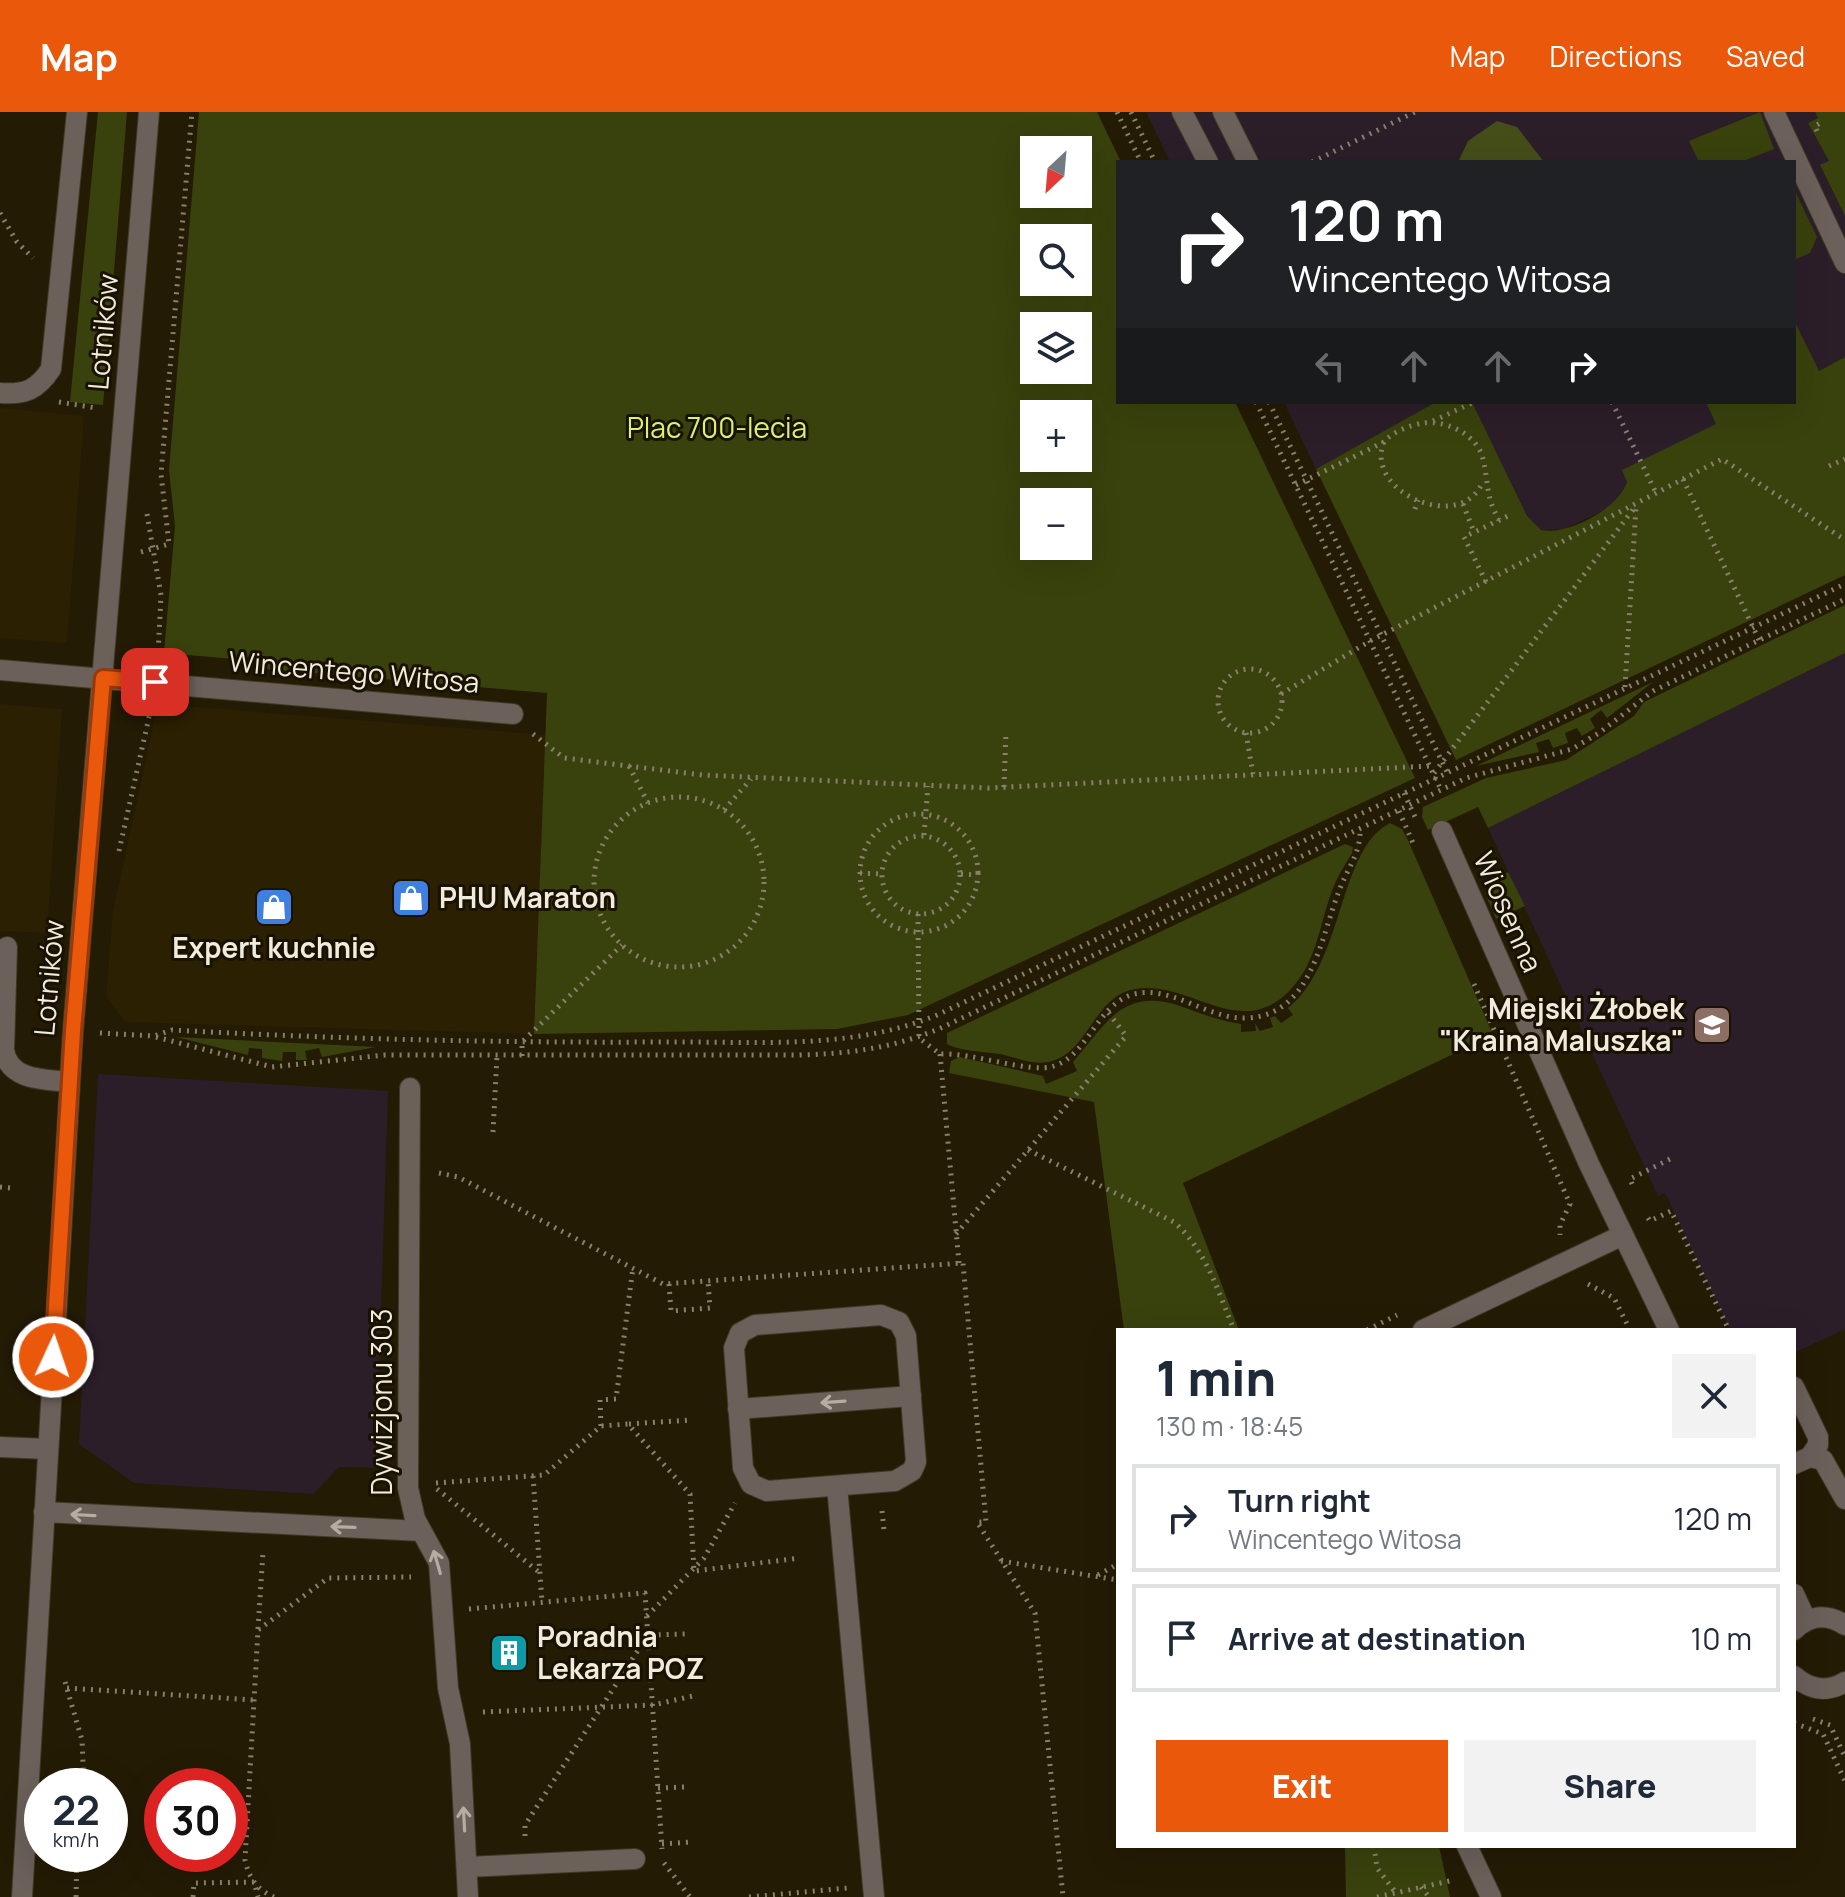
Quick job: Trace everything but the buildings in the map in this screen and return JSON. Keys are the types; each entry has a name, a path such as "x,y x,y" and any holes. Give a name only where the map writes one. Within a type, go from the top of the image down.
{"street":[{"path":"0,393 18,395 38,387 51,369 77,112"},
{"name":"Lotników","path":"22,1897 70,1082 149,112"},
{"path":"1182,112 1207,160"},
{"path":"1223,112 1247,160"},
{"path":"1774,112 1845,263"},
{"name":"Wincentego Witosa","path":"0,670 513,714"},
{"name":"Wiosenna","path":"1442,831 1623,1235 1668,1328"},
{"path":"7,947 4,1050 8,1064 34,1078 70,1082"},
{"name":"Dywizjonu 303","path":"410,1088 409,1506 436,1553 441,1577 448,1688 460,1744 468,1897"},
{"path":"1427,1328 1623,1235"},
{"path":"891,1316 904,1328 911,1396 916,1462 912,1471 895,1481 767,1491 751,1484 743,1468 735,1340 747,1327 891,1316"},
{"path":"1796,1391 1818,1437 1816,1450 1802,1461"},
{"path":"738,1409 911,1396"},
{"path":"0,1447 48,1449"},
{"path":"1802,1461 1823,1460 1845,1499"},
{"path":"837,1486 873,1891"},
{"path":"44,1512 421,1531"},
{"path":"1796,1604 1800,1625 1831,1618 1845,1625"},
{"path":"1796,1677 1814,1688 1842,1691"},
{"path":"1468,1848 1491,1897"},
{"path":"467,1867 635,1859"}],"path":[{"path":"137,567 140,552 169,544 161,474 192,112"},
{"path":"1117,112 1140,160"},
{"path":"1131,112 1154,160"},
{"path":"1316,160 1415,112"},
{"path":"1815,126 1822,122"},
{"path":"0,213 31,257 62,263"},
{"path":"1257,404 1441,790"},
{"path":"1270,404 1447,772"},
{"path":"1296,485 1405,429 1432,422 1470,404"},
{"path":"1613,404 1656,493"},
{"path":"1432,422 1456,428 1474,443 1483,460 1487,499 1499,520"},
{"path":"1384,442 1380,456 1386,473 1395,486 1418,500 1437,506 1463,504 1474,498 1484,480"},
{"path":"1281,694 1381,635 1722,459 1845,540"},
{"path":"1829,466 1845,459"},
{"path":"1683,479 1759,640"},
{"path":"1415,509 1418,500"},
{"path":"1463,504 1474,532"},
{"path":"1625,687 1636,506"},
{"path":"1434,776 1636,506"},
{"path":"1486,582 1464,537 1510,515"},
{"path":"154,1036 172,1030 375,1041 823,1041 866,1036 918,1023 1845,584"},
{"path":"95,1033 154,1036 171,1043 272,1067 385,1055 833,1054 880,1048 919,1038 1479,773 1572,749 1599,733 1653,691 1845,599"},
{"path":"116,866 158,657"},
{"path":"1239,670 1260,670 1277,683 1281,694 1279,714 1265,729 1246,733 1227,724 1217,705 1222,684 1229,676 1239,670"},
{"path":"513,714 564,758 751,779 1004,787 1430,766"},
{"path":"1004,787 1006,731"},
{"path":"1246,733 1253,774"},
{"path":"629,766 648,803"},
{"path":"724,810 751,779"},
{"path":"924,835 928,786"},
{"path":"672,797 697,799 724,810 745,828 760,853 765,881 760,910 746,935 725,954 699,965 670,967 642,959 622,945 606,926 597,903 594,879 599,854 610,833 627,815 648,803 672,797"},
{"path":"1399,811 1418,854"},
{"path":"926,814 944,820 960,831 971,846 977,875 971,902 959,916 944,927 918,932 886,923 872,909 863,892 860,873 863,853 873,836 897,819 926,814"},
{"path":"918,914 919,1038 940,1054 966,1053 1047,1068 1071,1056 1108,1012 1126,998 1141,993 1166,996 1244,1018 1265,1014 1284,1003 1309,974 1323,947 1339,890 1358,852 1360,829"},
{"path":"924,835 936,838 954,852 961,874 959,887 943,907 918,914 896,905 883,886 881,874 890,850 912,836 924,835"},
{"path":"860,873 881,874"},
{"path":"961,874 977,875"},
{"path":"522,1056 522,1042 622,945"},
{"path":"1469,971 1570,1204 1560,1225 1560,1237 1570,1260 1580,1280 1614,1298 1629,1328"},
{"path":"956,1234 1126,1036 1108,1012"},
{"path":"171,1043 172,1030"},
{"path":"940,1054 959,1263"},
{"path":"493,1132 497,1056"},
{"path":"1028,1150 1174,1222 1191,1237 1203,1256 1233,1328"},
{"path":"1637,1193 1630,1179 1670,1159"},
{"path":"410,1169 458,1177 669,1284 963,1263 986,1522 977,1522 1035,1613 1063,1897"},
{"path":"0,1187 11,1188"},
{"path":"1643,1207 1650,1221 1671,1211 1728,1328"},
{"path":"601,1426 600,1400 616,1399 633,1267"},
{"path":"669,1284 671,1311 710,1308 708,1281"},
{"path":"540,1573 430,1483 544,1475 601,1426 691,1420"},
{"path":"628,1424 690,1494 694,1571"},
{"path":"533,1476 542,1602"},
{"path":"647,1616 694,1571 727,1512 751,1484"},
{"path":"258,1897 245,1860 264,1524"},
{"path":"694,1571 800,1558"},
{"path":"1000,1561 1116,1580"},
{"path":"1096,1576 1116,1565"},
{"path":"258,1630 328,1578 441,1577"},
{"path":"443,1612 645,1593 663,1862 690,1897"},
{"path":"648,1635 687,1634"},
{"path":"525,1865 525,1825 648,1635"},
{"path":"63,1678 82,1740 83,1768"},
{"path":"67,1688 254,1700"},
{"path":"454,1713 653,1705 693,1696"},
{"path":"1796,1724 1823,1734 1845,1781"},
{"path":"1830,1725 1845,1757"},
{"path":"658,1788 685,1787"},
{"path":"662,1844 691,1842"},
{"path":"1374,1848 1377,1868 1396,1893"},
{"path":"76,1897 77,1872"},
{"path":"1377,1897 1477,1872"},
{"path":"193,1897 194,1883 254,1882 264,1893 274,1897"},
{"path":"1421,1887 1429,1897"},
{"path":"749,1897 873,1891"}],"shaded area":[{"path":"1146,112 1815,112 1818,118 1808,123 1829,161 1820,166 1845,216 1845,357 1820,371 1845,420 1627,481 1623,496 1612,507 1564,529 1541,530 1527,516 1473,404 1796,404 1796,160 1169,160"},
{"path":"1285,404 1432,404 1316,469"},
{"path":"0,408 84,416 67,643 0,638"},
{"name":"Miejski Żłobek \"Kraina Maluszka\"","path":"1845,653 1845,1329 1796,1352 1796,1328 1729,1328 1665,1193 1658,1196 1488,828"},
{"path":"0,704 62,709 47,933 0,931"},
{"path":"158,704 546,735 534,1034 125,1022 106,997 113,912"},
{"path":"98,1074 388,1091 376,1468 339,1467 313,1494 134,1483 79,1444"}],"green space":[{"path":"98,112 127,112 103,405 70,402"},
{"name":"Plac 700-lecia","path":"199,112 1097,112 1120,160 1116,160 1116,404 1236,404 1415,778 908,1015 837,1029 534,1034 547,693 242,667 235,659 164,653 175,526 169,470"},
{"path":"1760,112 1774,149 1746,160 1698,160 1689,141"},
{"path":"1815,112 1845,112 1845,216 1820,165 1829,161 1808,123 1818,118"},
{"path":"1497,121 1517,127 1542,160 1459,160 1468,141"},
{"path":"1796,193 1817,237 1810,253 1796,259"},
{"path":"1796,324 1819,371 1845,357 1845,575 1456,760 1316,469 1432,404 1473,404 1527,516 1541,530 1552,531 1591,518 1614,501 1627,482 1622,470 1716,424 1707,404 1796,404"},
{"path":"1845,605 1845,653 1488,828 1478,807 1428,830 1422,817 1423,807 1486,778 1566,760 1634,716 1644,702"},
{"path":"1653,682 1607,718 1601,710 1590,719 1595,728 1582,736 1577,728 1565,733 1568,743 1553,748 1549,739 1536,743 1539,752 1476,766"},
{"path":"1390,823 1402,829 1493,1035 1183,1183 1238,1328 1124,1328 1094,1102 949,1073 951,1061 960,1057 1043,1076 1046,1084 1077,1071 1073,1062 1106,1023 1129,1005 1143,1001 1160,1001 1241,1024 1241,1032 1256,1031 1255,1023 1260,1031 1273,1027 1270,1018 1275,1016 1281,1023 1293,1015 1288,1008 1306,988 1320,964 1360,857 1373,837"},
{"path":"1345,844 1353,847 1352,853 1334,886 1304,972 1285,995 1267,1007 1249,1011 1230,1010 1174,992 1155,988 1135,989 1109,1002 1073,1049 1048,1062 1030,1062 947,1044 947,1033"},
{"path":"1508,872 1525,906 1496,919 1485,893 1492,882"},
{"path":"176,1037 376,1047 322,1057 319,1048 305,1051 307,1060 296,1060 296,1052 283,1052 282,1061 262,1058 262,1049 249,1048 248,1055"},
{"path":"1345,1848 1439,1848 1450,1897 1346,1897"}],"place":[{"name":"PHU Maraton","path":"411,898"},
{"name":"Expert kuchnie","path":"274,907"},
{"name":"Miejski Żłobek \"Kraina Maluszka\"","path":"1712,1025"},
{"name":"Poradnia Lekarza POZ","path":"509,1653"}],"route":[{"path":"53,1357 73,1031 103,678 155,682"}]}
